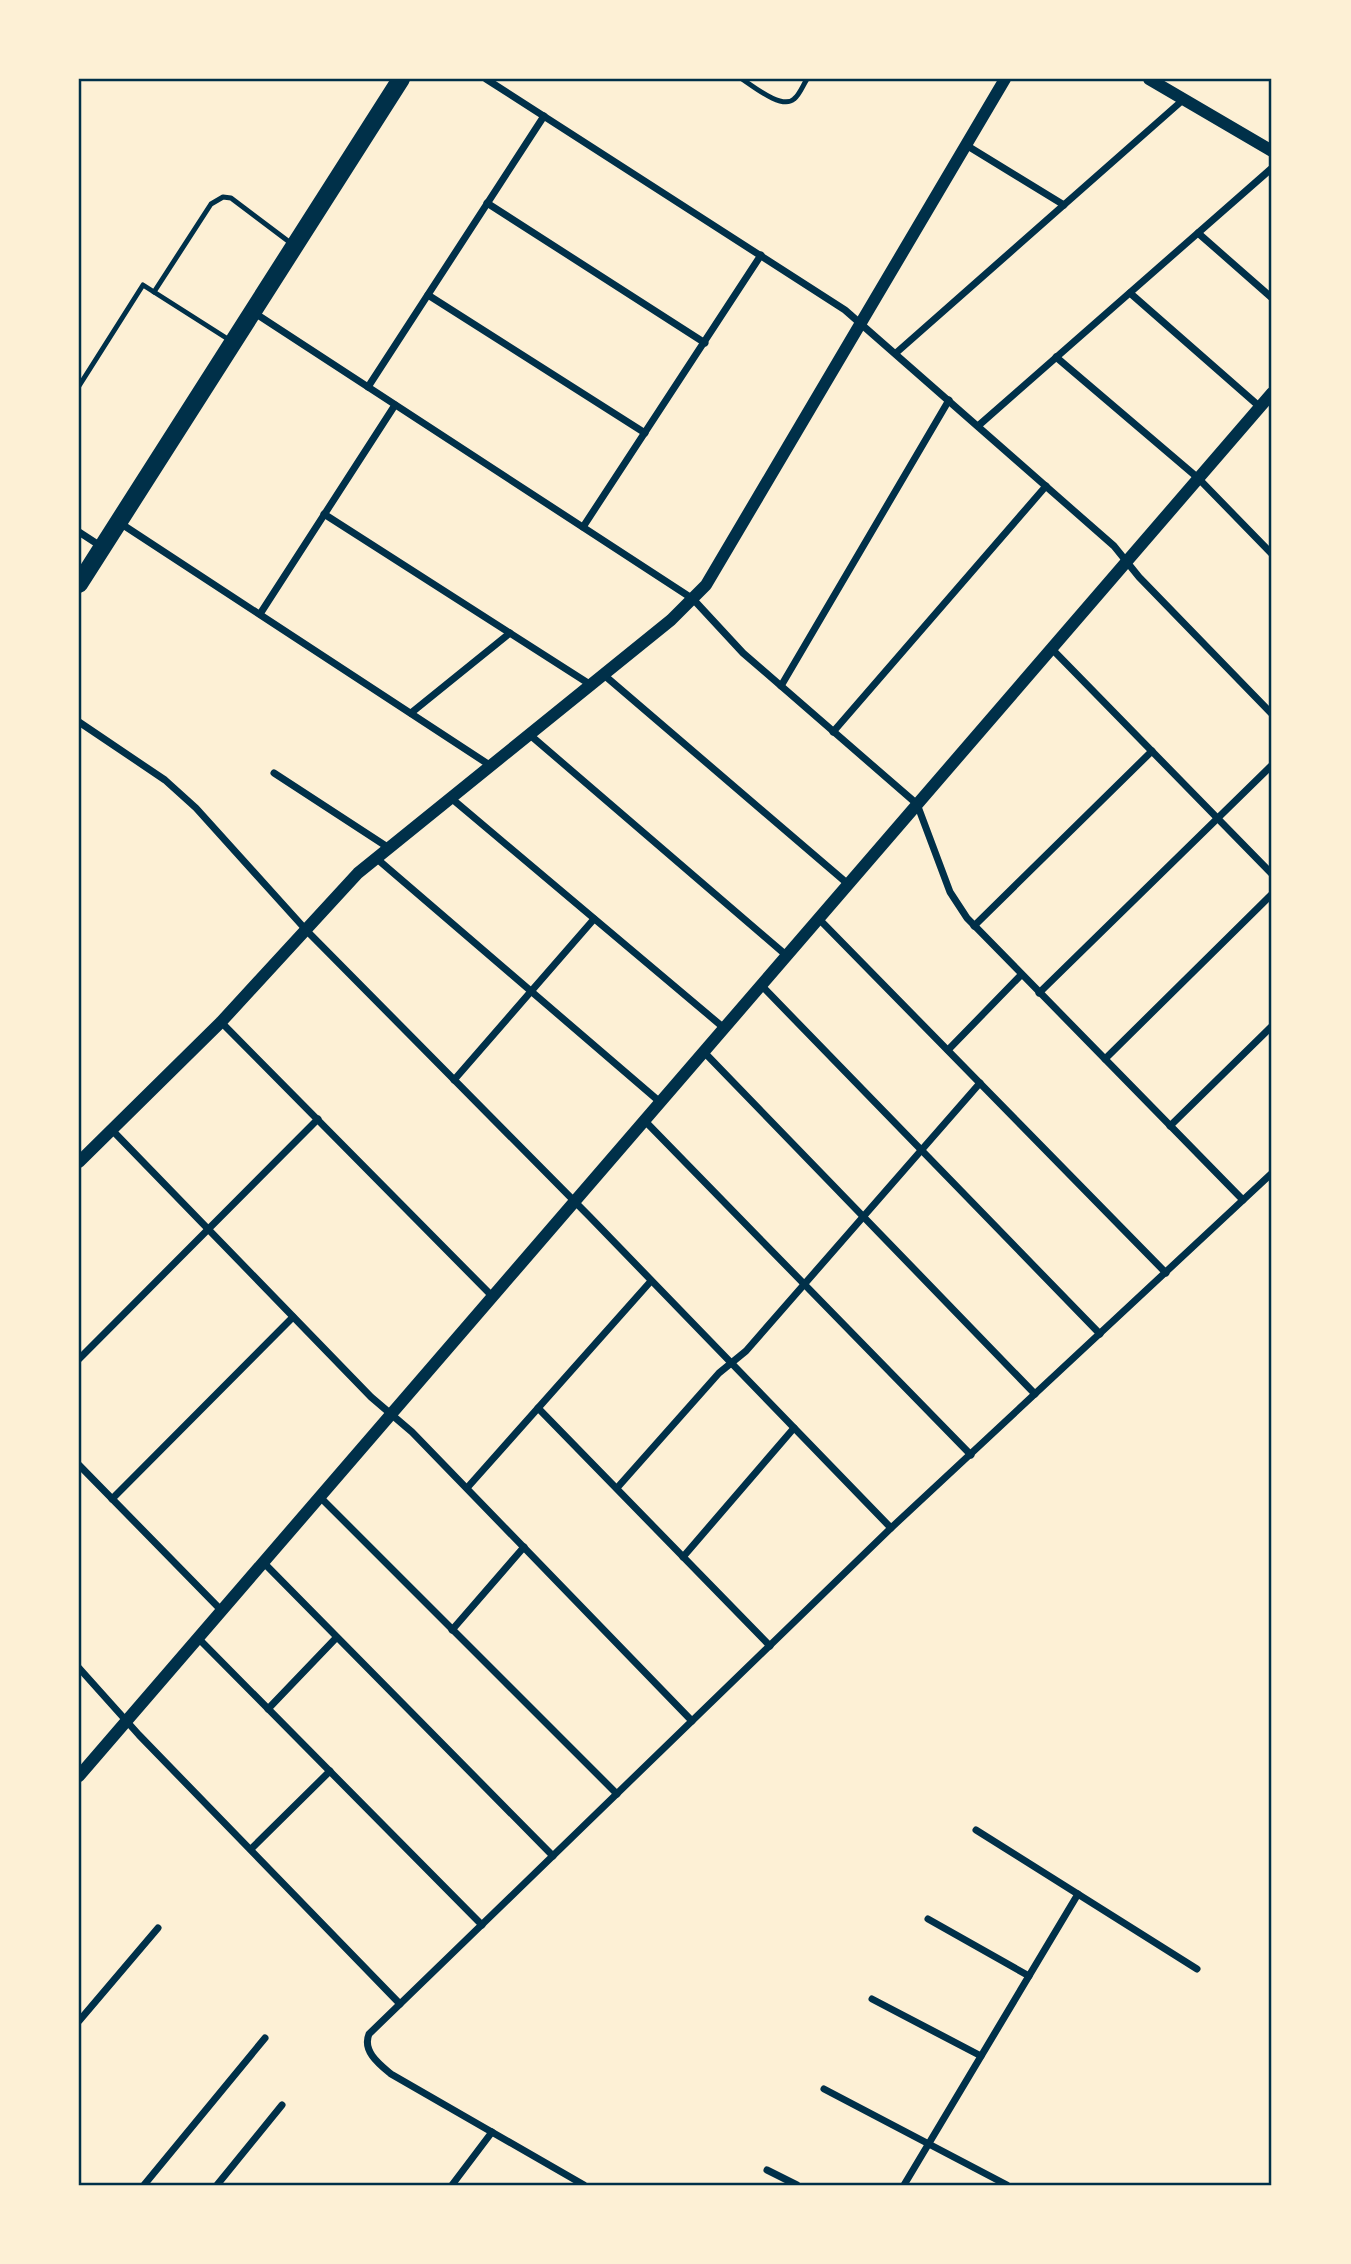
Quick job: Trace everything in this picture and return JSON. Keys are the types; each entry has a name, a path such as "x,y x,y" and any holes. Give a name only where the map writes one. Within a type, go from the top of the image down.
{"main road":[{"path":"79,584 401,79"}],"street":[{"path":"486,79 761,255 860,322 1114,546 1139,577 1272,714"},
{"path":"79,1162 221,1022 346,886 376,858 604,676 694,599 716,569 1005,79"},
{"path":"1149,79 1272,151"},
{"path":"896,353 1185,98"},
{"path":"368,387 544,116"},
{"path":"966,145 1064,205"},
{"path":"978,426 1272,168"},
{"path":"487,204 705,343"},
{"path":"1198,233 1272,298"},
{"path":"583,527 761,255"},
{"path":"1130,293 1260,407"},
{"path":"428,295 645,433"},
{"path":"253,312 694,599 733,643 917,804 950,892 974,926 1244,1200"},
{"path":"1056,357 1198,478 1272,554"},
{"path":"79,1776 1272,393"},
{"path":"781,686 949,400"},
{"path":"260,614 395,405"},
{"path":"833,732 1046,486"},
{"path":"324,514 591,685"},
{"path":"119,522 491,766"},
{"path":"79,532 102,547"},
{"path":"411,713 510,634"},
{"path":"1051,648 1272,874"},
{"path":"604,676 848,884"},
{"path":"79,722 176,789 196,808 307,931 891,1528"},
{"path":"530,735 786,955"},
{"path":"974,926 1152,751"},
{"path":"1039,993 1272,765"},
{"path":"274,773 389,848"},
{"path":"451,799 724,1028"},
{"path":"376,858 660,1102"},
{"path":"1105,1059 1272,894"},
{"path":"818,918 1166,1273"},
{"path":"454,1080 594,919"},
{"path":"948,1050 1021,975"},
{"path":"761,985 1100,1334"},
{"path":"221,1022 492,1296"},
{"path":"1170,1125 1272,1026"},
{"path":"703,1051 1035,1394"},
{"path":"617,1488 719,1373 746,1351 980,1083"},
{"path":"79,1359 318,1119"},
{"path":"644,1120 971,1455"},
{"path":"112,1130 376,1402 412,1432 467,1488 692,1721"},
{"path":"584,2185 391,2074 368,2049 366,2041 369,2034 891,1528 1272,1173"},
{"path":"467,1488 651,1281"},
{"path":"112,1499 293,1317"},
{"path":"538,1408 770,1646"},
{"path":"683,1557 794,1428"},
{"path":"79,1465 222,1610"},
{"path":"320,1497 617,1794"},
{"path":"453,1630 524,1547"},
{"path":"262,1563 553,1856"},
{"path":"198,1638 482,1925"},
{"path":"268,1709 336,1638"},
{"path":"79,1668 401,2004"},
{"path":"251,1849 330,1771"},
{"path":"976,1830 1197,1969"},
{"path":"904,2185 1078,1894"},
{"path":"928,1919 1029,1976"},
{"path":"79,2021 158,1928"},
{"path":"872,1999 981,2056"},
{"path":"144,2185 265,2038"},
{"path":"824,2090 1007,2185"},
{"path":"216,2185 282,2105"},
{"path":"452,2185 492,2132"},
{"path":"767,2170 797,2185"}],"lane":[{"path":"742,79 778,102 787,102 794,99 807,79"},
{"path":"154,292 211,204 219,198 232,198 295,246"},
{"path":"79,386 143,285 233,342"}]}
